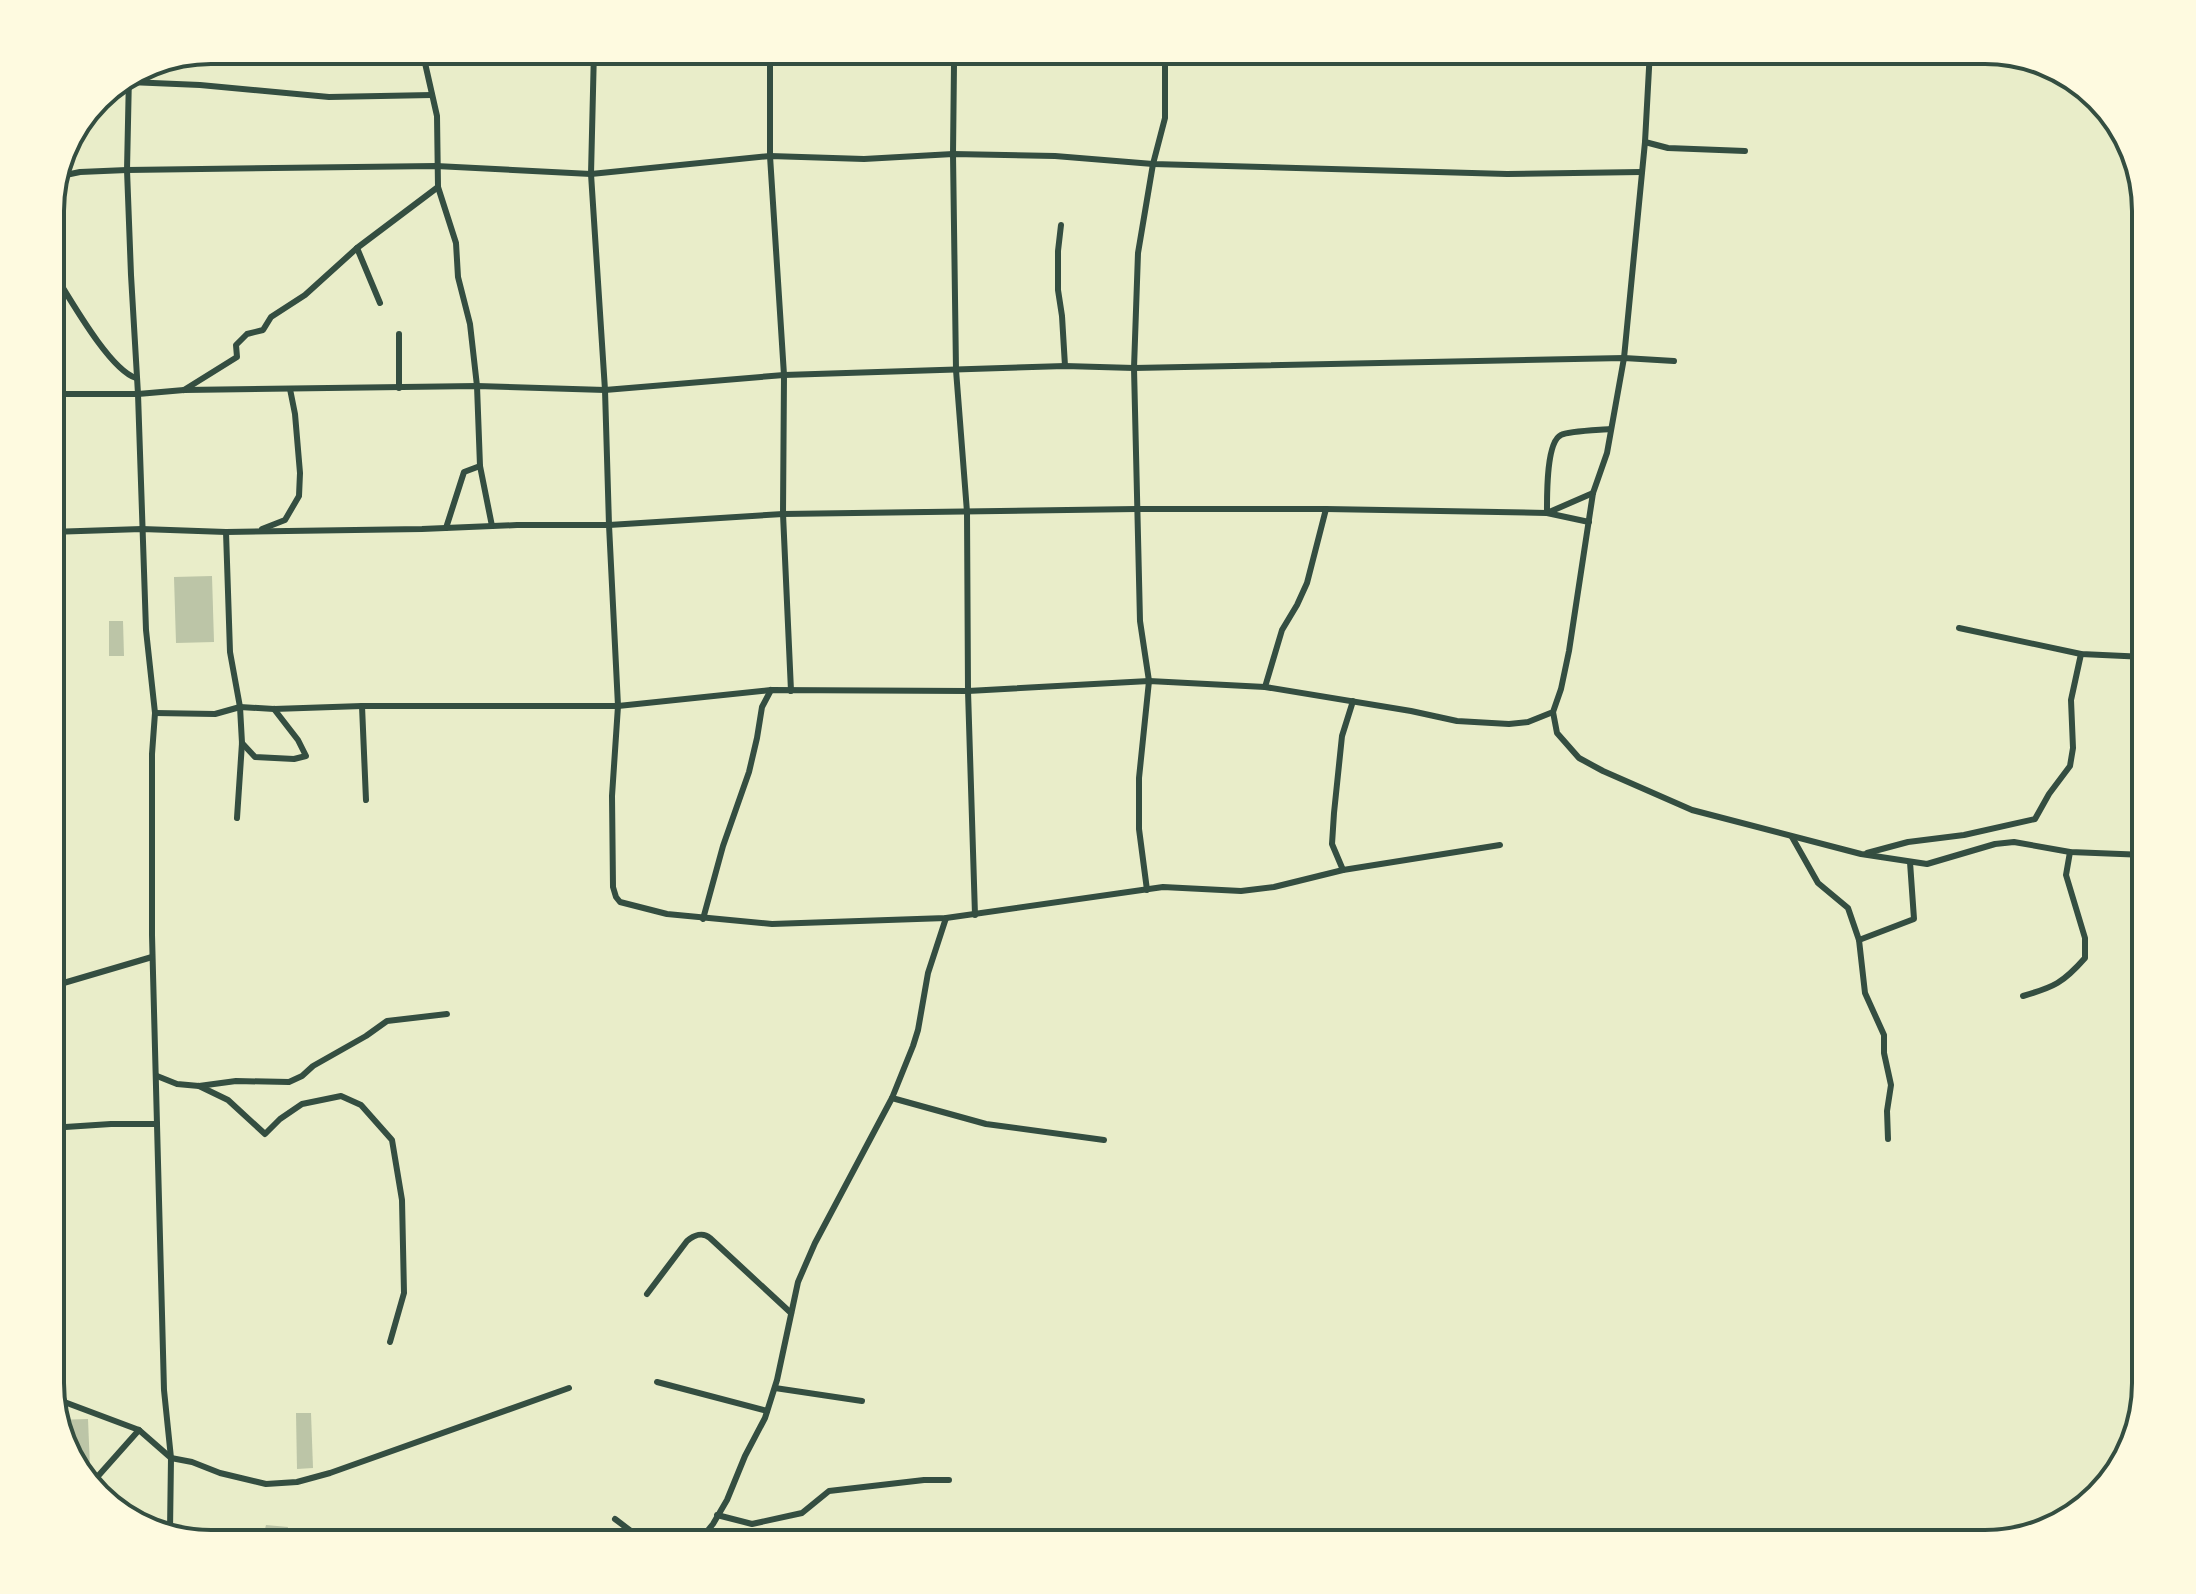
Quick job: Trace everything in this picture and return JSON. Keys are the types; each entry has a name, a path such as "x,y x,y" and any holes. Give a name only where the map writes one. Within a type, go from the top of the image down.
{"street":[{"path":"425,64 437,116 438,187 456,243 458,277 470,324 477,386 480,466 492,526"},
{"path":"594,64 591,174 605,390 618,706 612,796 613,887 620,902 667,914 772,924 946,918 1163,887 1241,891 1274,887 1343,870 1500,845"},
{"path":"770,64 770,156 784,375 783,514 791,691"},
{"path":"953,64 956,370 967,512 968,691 975,915"},
{"path":"1147,890 1139,829 1139,778 1149,681 1140,621 1134,368 1138,253 1153,164 1165,118 1165,64"},
{"path":"1649,64 1645,142 1624,358 1607,453 1593,493 1569,651 1553,712 1557,733 1579,758 1692,810 1861,854 1934,863 1995,844 2014,842 2070,852 2132,854"},
{"path":"145,80 329,97 432,95"},
{"path":"129,89 127,170 146,630 155,713 152,754 152,957 164,1390 171,1458 170,1524"},
{"path":"1645,142 1668,148 1745,151"},
{"path":"69,174 127,170 436,166 591,174 770,156 864,159 953,154 1055,156 1153,164 1507,174 1641,172"},
{"path":"184,390 237,357 236,345 247,334 263,330 271,317 305,295 357,248 438,187"},
{"path":"1061,225 1058,290 1065,366"},
{"path":"357,248 380,303"},
{"path":"64,288 105,350 124,372 136,378"},
{"path":"399,334 399,388"},
{"path":"64,394 477,386 605,390 784,375 1065,366 1134,368 1624,358 1674,361"},
{"path":"258,531 285,520 299,496 300,473 290,389"},
{"path":"1547,513 1547,480 1554,441 1561,434 1610,429"},
{"path":"446,528 464,472 480,466"},
{"path":"1547,513 1593,493"},
{"path":"64,532 142,529 226,532 609,525 783,514 1136,509 1547,513 1589,522"},
{"path":"1265,687 1282,630 1307,583 1326,509"},
{"path":"226,532 230,652 240,707 242,743 237,818"},
{"path":"1959,628 2081,654 2132,656"},
{"path":"1861,854 1908,842 1964,835 2035,819 2070,766 2073,748 2071,700 2081,654"},
{"path":"155,713 215,714 240,707 618,706 771,690 968,691 1149,681 1265,687 1457,721 1509,724 1528,722 1553,712"},
{"path":"703,919 723,846 749,772 762,707 771,690"},
{"path":"1343,870 1332,844 1342,736 1353,701"},
{"path":"362,706 366,800"},
{"path":"242,743 255,757 294,759 306,756 274,709"},
{"path":"1792,837 1818,883 1848,908 1859,940 1865,993 1884,1035 1884,1053 1891,1085 1887,1111 1888,1139"},
{"path":"2023,996 2053,987 2071,974 2085,958 2085,938 2066,875 2070,852"},
{"path":"1859,940 1914,919 1910,862"},
{"path":"708,1530 727,1500 767,1411 775,1388 798,1282 815,1243 892,1098 918,1030 928,973 946,918"},
{"path":"64,983 152,957"},
{"path":"157,1076 177,1084 199,1086 236,1081 294,1081 387,1021 447,1014"},
{"path":"199,1086 228,1100 265,1134 302,1104 341,1096 361,1105 385,1130 392,1140 402,1200 404,1293 390,1342"},
{"path":"892,1098 986,1124 1104,1140"},
{"path":"64,1127 157,1124"},
{"path":"647,1294 687,1241 702,1235 710,1238 791,1313"},
{"path":"657,1382 767,1411"},
{"path":"65,1402 139,1430 171,1458 266,1484 297,1482 376,1457 569,1388"},
{"path":"775,1388 862,1401"},
{"path":"98,1477 139,1430"},
{"path":"717,1515 752,1524 802,1513 829,1491 949,1480"},
{"path":"615,1519 630,1530"}],"building":[{"path":"212,576 214,642 176,643 174,577"},
{"path":"109,621 123,621 124,656 109,656"},
{"path":"296,1413 311,1413 313,1468 297,1469"},
{"path":"88,1419 90,1466 79,1448 69,1420"},
{"path":"266,1525 288,1527 288,1530 265,1530"}]}
